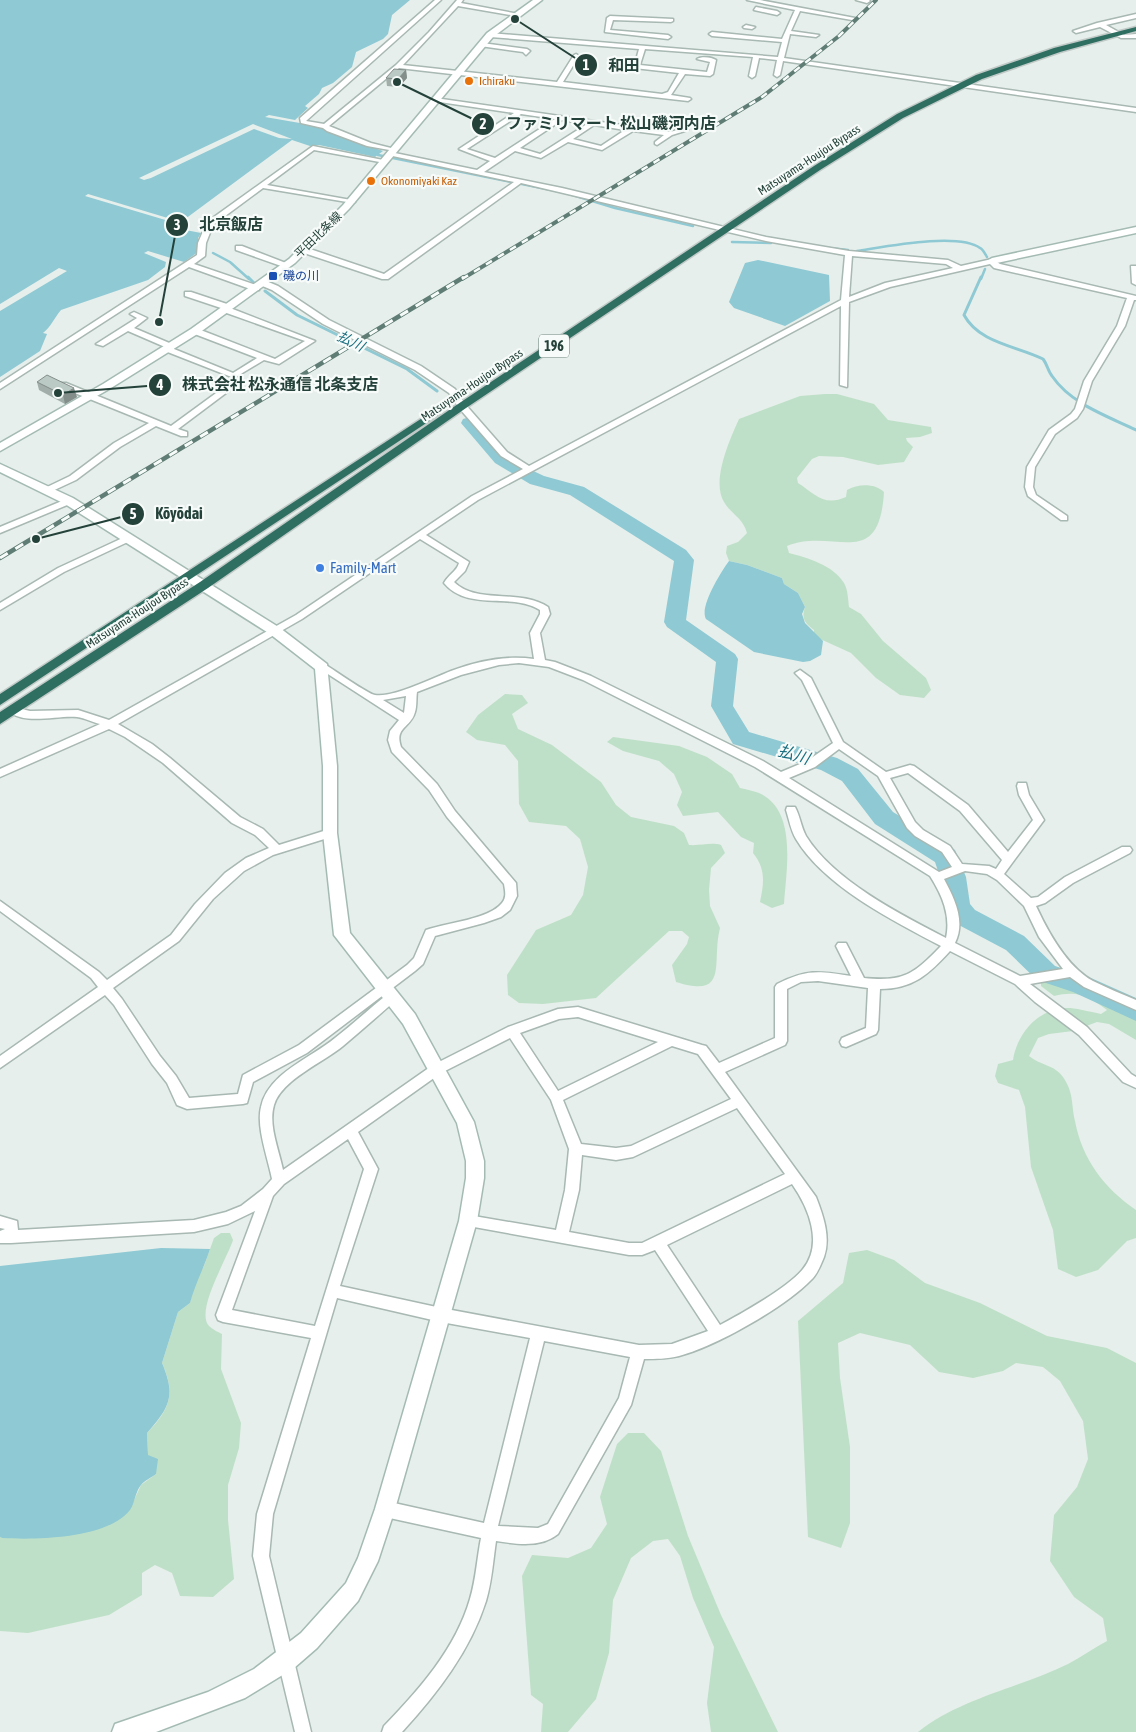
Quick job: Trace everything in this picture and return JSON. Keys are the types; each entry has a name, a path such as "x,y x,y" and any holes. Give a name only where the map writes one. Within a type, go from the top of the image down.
{"highway":[{"name":"Matsuyama-Houjou Bypass","path":"0,719 204,585 460,402 721,228 863,129 944,84 1036,50 1108,29 1136,23"},
{"name":"Matsuyama-Houjou Bypass","path":"721,228 893,120 959,86 1108,29 1136,29"},
{"name":"Matsuyama-Houjou Bypass","path":"0,700 189,576 265,523 460,402"}],"street":[{"path":"389,156 369,144 329,130 325,126 303,122 302,119 438,0"},
{"path":"472,7 480,0"},
{"name":"平田北条線","path":"0,448 169,348 286,265 304,250 351,202 490,36 516,14 538,0"},
{"path":"750,0 798,10 852,18"},
{"path":"859,0 867,1"},
{"path":"325,126 398,66 459,2 472,7 516,14"},
{"path":"778,75 787,32 798,10"},
{"path":"759,11 794,16"},
{"path":"666,49 671,14 679,14"},
{"path":"1076,31 1108,29 1136,16"},
{"path":"671,20 610,18 607,31 676,41"},
{"path":"748,37 750,27"},
{"path":"1108,29 1127,38 1136,36"},
{"path":"787,32 816,36"},
{"path":"716,34 785,41"},
{"path":"490,36 756,56 1136,110"},
{"path":"482,45 527,51 526,53"},
{"path":"643,47 636,67 710,74 716,52"},
{"path":"641,55 713,60"},
{"path":"558,85 576,56"},
{"path":"752,76 756,56"},
{"path":"398,66 688,99"},
{"path":"663,96 670,93 684,72"},
{"path":"435,100 670,134"},
{"path":"496,161 462,149 520,112"},
{"path":"477,173 560,119"},
{"path":"515,149 541,156 592,123"},
{"path":"567,140 602,148 632,128"},
{"path":"657,143 670,134 685,130"},
{"path":"0,387 201,256 202,243 210,224 313,148 389,156 477,173 516,183 571,192 800,246 849,253 948,262 959,268"},
{"path":"304,250 385,276 516,183"},
{"path":"261,186 351,202"},
{"path":"0,773 110,724 274,631 475,498 845,301 888,285 1136,230"},
{"path":"239,248 286,265"},
{"path":"844,385 845,301 849,253"},
{"path":"992,261 997,266 1134,297 1121,326 1088,381 1074,416 1052,432 1031,467 1029,487 1032,496 1064,518"},
{"path":"189,265 275,288 326,322 418,368 452,391 504,454 529,470"},
{"path":"1136,268 1134,268 1136,283"},
{"path":"188,294 311,341 276,362 195,331"},
{"path":"100,344 143,318 134,314"},
{"path":"128,328 234,376 264,358"},
{"path":"56,382 184,434"},
{"path":"172,429 226,390"},
{"path":"48,490 73,478 117,445 155,422"},
{"path":"0,468 69,501 129,538 274,631 322,668 360,692 375,698 406,719"},
{"path":"0,530 69,501"},
{"path":"419,535 464,562 462,570 450,579 449,583 452,588 490,598 541,604 545,609 545,614 535,633 540,662"},
{"path":"0,607 61,570 129,538"},
{"path":"375,698 387,698 412,691 458,672 480,666 519,660 540,662 587,678 759,764 921,864 937,877 952,910 954,924 949,944 928,968 912,980 874,985 817,976 803,976 788,981 781,987 779,997 781,1041 716,1070"},
{"path":"123,1732 190,1710 243,1689 285,1663 321,1629 353,1589 372,1550 468,1221 475,1178 475,1161 465,1122 409,1019 342,935 330,833 330,766 322,668"},
{"path":"800,673 806,678 839,744 870,763 884,776 911,825 919,833 946,850 955,859 954,869"},
{"path":"279,1180 266,1122 267,1107 272,1094 285,1080 338,1043 388,993 419,961 430,933 501,912 509,905 513,893 510,883 451,814 433,787 396,749 393,740 395,732 410,713 412,691"},
{"path":"13,710 20,714 31,715 68,712 110,724 170,762 240,823 264,836 278,851"},
{"path":"780,777 822,758 839,744"},
{"path":"884,776 910,769 964,808 1008,860"},
{"path":"997,875 1039,820 1024,795 1022,786"},
{"path":"791,810 792,817 801,835 828,870 853,891 1020,981 1039,999 1083,1031 1127,1078 1136,1083"},
{"path":"0,1063 175,938 191,915 210,895 248,862 330,833"},
{"path":"1029,903 1041,900 1069,880 1126,850"},
{"path":"937,877 954,869 978,867 997,875 1029,903 1043,934 1072,972 1088,984 1136,1006"},
{"path":"0,905 95,975 118,1002 156,1060 172,1080 182,1101 187,1104 243,1099 247,1079 303,1049 388,993"},
{"path":"842,946 860,983"},
{"path":"1020,981 1072,972"},
{"path":"846,1042 852,1036 869,1033 872,1030 874,985"},
{"path":"0,1222 12,1225 6,1237 194,1226 228,1218 246,1210 268,1193 279,1180 437,1069 512,1031 558,1014 578,1012 702,1050 792,1177 810,1198 816,1214 819,1234 818,1255 809,1272 793,1287 717,1333 685,1348 660,1354 639,1352 441,1315 332,1292"},
{"path":"512,1031 556,1098 576,1149 572,1190 561,1237"},
{"path":"556,1098 671,1041"},
{"path":"576,1149 616,1154 633,1150 738,1102"},
{"path":"303,1732 261,1556 261,1538 266,1514 319,1333 372,1169 350,1130"},
{"path":"468,1221 628,1249 642,1249 658,1243 792,1177"},
{"path":"268,1193 223,1315 319,1333"},
{"path":"658,1243 717,1333"},
{"path":"390,1732 417,1704 460,1643 475,1610 485,1572 490,1531 539,1333"},
{"path":"385,1508 490,1531 537,1536 546,1535 553,1529 626,1400 639,1352"}],"green space":[{"path":"837,394 874,404 888,420 931,427 932,433 920,437 906,438 913,447 904,462 878,465 843,457 819,456 812,459 797,478 798,483 820,498 832,501 846,497 847,490 856,487 866,485 876,487 884,492 880,517 873,532 864,540 851,542 804,542 787,546 789,553 819,563 839,577 844,583 848,595 849,607 861,614 883,641 926,678 931,690 924,698 900,695 876,678 851,653 818,638 805,620 803,615 805,607 798,593 784,584 782,578 747,565 729,561 726,553 727,546 738,542 747,533 743,524 724,502 720,483 723,460 739,419 800,396"},
{"path":"505,694 522,695 528,703 512,714 518,729 552,745 601,782 616,805 631,817 674,826 684,833 689,845 721,845 725,853 711,868 709,890 710,906 720,928 715,975 711,982 704,986 693,986 676,982 672,965 687,944 689,937 682,931 669,931 596,998 543,1004 519,1003 508,995 507,975 536,930 571,915 583,895 588,867 580,839 566,826 529,822 519,804 518,761 505,745 477,740 466,732 478,715"},
{"path":"613,737 679,746 707,757 732,774 740,788 759,793 771,801 780,813 785,827 787,842 784,904 772,908 760,902 763,876 760,865 753,853 754,843 741,837 718,812 683,816 677,805 682,792 674,774 659,761 623,751 607,742"},
{"path":"1041,980 1054,981 1136,1017 1136,1040 1109,1024 1097,1022 1073,1031 1049,1034 1038,1038 1029,1056 1052,1067 1063,1077 1071,1093 1078,1135 1089,1160 1104,1182 1136,1210 1136,1238 1127,1241 1098,1270 1076,1277 1058,1269 1053,1230 1031,1167 1025,1107 1019,1090 998,1083 995,1076 998,1064 1013,1060 1019,1040 1040,1016 1049,1011 1070,1008 1101,1014 1107,1010 1094,1001 1076,994 1054,996 1041,986"},
{"path":"221,1233 230,1233 233,1240 213,1284 206,1309 206,1319 209,1326 222,1334 221,1369 241,1423 239,1448 228,1485 228,1520 234,1579 213,1597 180,1596 172,1573 155,1565 142,1573 142,1595 109,1615 28,1633 0,1631 0,1537 130,1509 141,1485 156,1474 148,1455 147,1433 161,1416 168,1401 169,1384 162,1363 178,1312 190,1303 194,1284 204,1266 214,1238"},
{"path":"867,1250 894,1260 925,1283 980,1303 1047,1336 1107,1348 1136,1363 1136,1732 918,1732 953,1710 1068,1664 1107,1641 1103,1618 1074,1597 1050,1561 1054,1515 1077,1487 1088,1459 1083,1421 1060,1381 1043,1367 1016,1363 1003,1371 973,1378 939,1372 910,1345 860,1333 838,1343 840,1378 850,1447 850,1523 841,1548 808,1537 798,1321 843,1283 849,1253"},
{"path":"628,1433 644,1433 661,1451 688,1536 721,1615 778,1732 711,1732 707,1703 714,1647 693,1598 680,1556 668,1539 653,1541 631,1558 613,1600 609,1653 596,1699 568,1732 541,1732 543,1704 531,1695 522,1576 532,1555 568,1558 591,1548 607,1524 600,1497 617,1444"}],"water":[{"path":"0,0 410,0 392,15 388,34 383,39 356,52 352,67 333,83 322,88 319,94 305,106 308,108 295,120 269,115 265,117 323,127 327,132 383,151 375,157 319,145 310,146 292,140 181,222 88,194 85,196 172,222 170,227 201,233 198,238 198,252 184,262 148,251 144,253 166,262 165,267 148,280 61,310 43,333 47,334 40,351 0,377"},
{"path":"758,260 829,275 830,301 785,326 734,308 729,302 745,263"},
{"path":"729,561 747,565 782,578 784,584 798,593 805,607 802,614 805,623 823,641 821,655 810,661 803,662 754,652 706,619 708,598"},
{"path":"161,1248 210,1249 190,1303 178,1312 162,1363 169,1384 168,1401 161,1416 147,1433 148,1455 158,1459 156,1474 141,1485 130,1510 119,1520 105,1527 70,1536 51,1538 16,1539 0,1537 0,1266"}],"pier":[{"path":"253,124 292,139 279,138 254,129 151,178 144,180 139,178"},
{"path":"59,268 67,271 0,311 0,304"}],"building":[{"path":"394,69 406,70 398,79 386,78"},
{"path":"47,375 74,388 63,395 37,382"}],"waterway":[{"path":"378,155 566,193 615,208 693,226"},
{"path":"857,251 920,242 955,241 970,243 983,250 987,257"},
{"path":"732,242 771,243"},
{"path":"829,248 848,250"},
{"name":"払川","path":"213,253 230,262 249,279"},
{"path":"981,279 985,269"},
{"name":"払川","path":"248,277 254,283"},
{"path":"981,277 964,315 979,332 999,343 1043,359 1060,386 1079,402 1136,430"},
{"name":"払川","path":"265,291 297,315 407,369 437,391"},
{"name":"払川","path":"470,423 502,459 520,470"},
{"name":"払川","path":"526,474 537,480 577,491 679,554 684,560 675,622 727,659 722,706 741,738 829,764 850,775 884,818 946,857 953,877 958,907 966,917 1015,943 1046,973 1082,985 1136,1010"}],"railway":[{"path":"462,279 762,97 839,36 876,0"},
{"path":"0,558 464,277"}],"place":[{"name":"和田","path":"515,19"},
{"name":"Ichiraku","path":"469,81"},
{"name":"ファミリマート 松山磯河内店","path":"397,82"},
{"name":"Okonomiyaki Kaz","path":"371,181"},
{"name":"磯の川","path":"273,276"},
{"name":"北京飯店","path":"159,322"},
{"name":"株式会社 松永通信 北条支店","path":"58,393"},
{"name":"Kōyōdai","path":"36,539"},
{"name":"Family-Mart","path":"320,568"}]}
